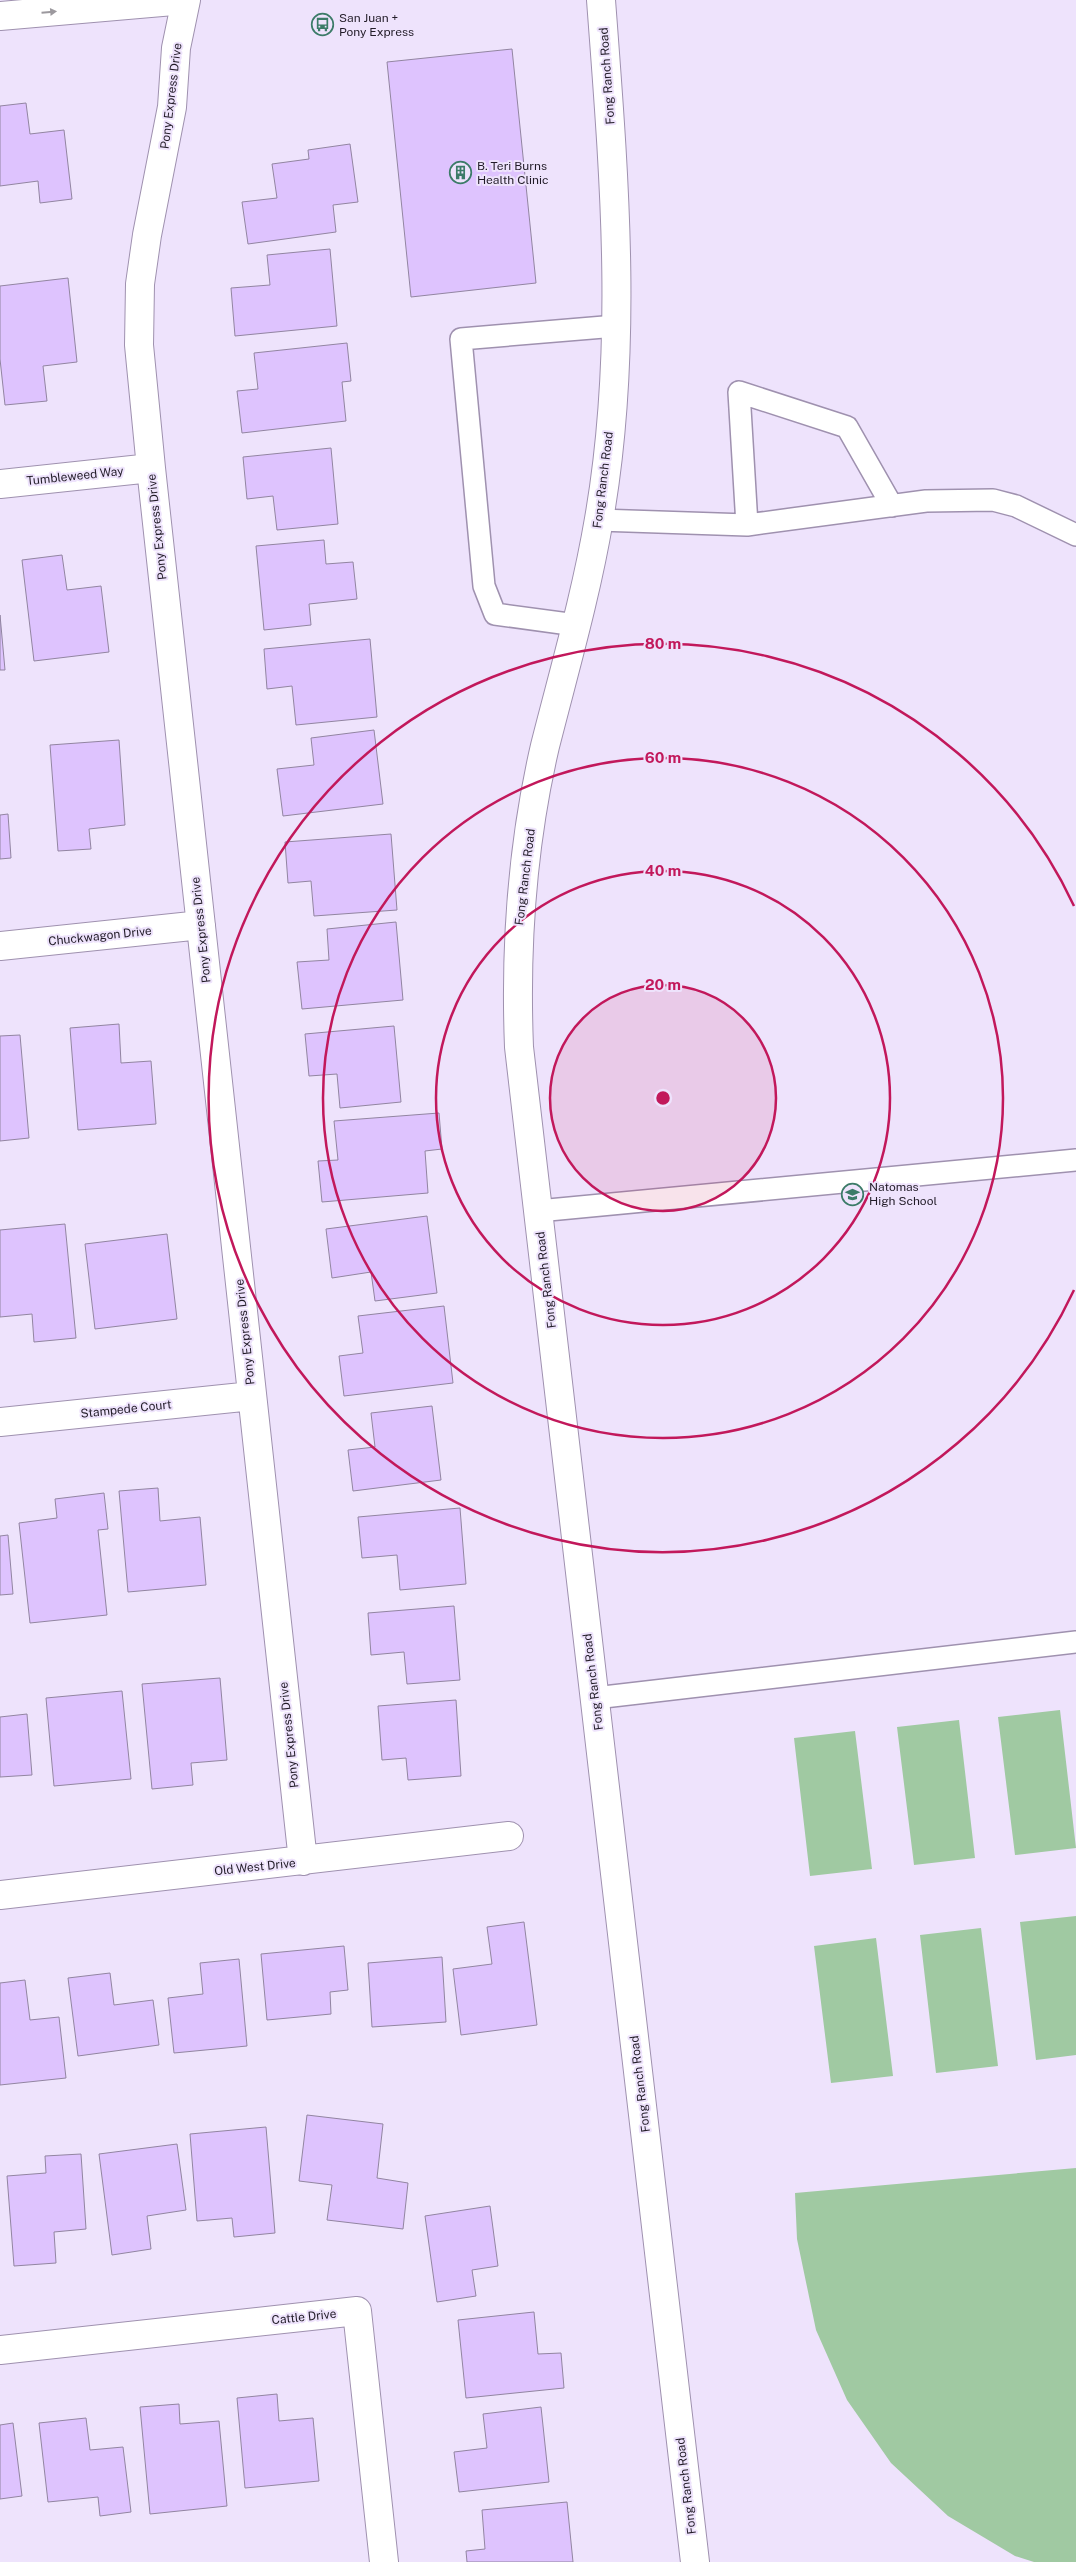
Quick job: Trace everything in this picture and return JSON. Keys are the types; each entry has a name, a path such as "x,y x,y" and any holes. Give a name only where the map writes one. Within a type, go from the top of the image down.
{"street":[{"path":"0,16 185,0"},
{"name":"Pony Express Drive","path":"185,0 176,48 172,107 146,235 140,284 139,345 302,1861"},
{"name":"Fong Ranch Road","path":"601,0 618,265 613,395 599,520 576,626 545,748 526,856 519,928 519,1047 695,2562"},
{"name":"Tumbleweed Way","path":"0,484 151,468"},
{"name":"Chuckwagon Drive","path":"0,946 201,925"},
{"name":"Stampede Court","path":"0,1422 252,1396"},
{"name":"Old West Drive","path":"0,1895 510,1836"},
{"name":"Cattle Drive","path":"0,2350 357,2311 384,2562"}],"lane":[{"path":"576,626 495,614 484,586 461,339 616,326"},
{"path":"747,525 740,392 847,427 892,506"},
{"path":"599,520 747,525 926,501 993,500 1016,506 1076,535"},
{"path":"538,1211 1076,1160"},
{"path":"595,1698 1076,1642"}],"green space":[{"path":"1060,1710 1076,1848 1015,1855 998,1717"},
{"path":"959,1720 975,1858 914,1865 897,1727"},
{"path":"855,1731 872,1869 810,1876 794,1738"},
{"path":"1076,1916 1076,2055 1036,2060 1020,1922"},
{"path":"981,1928 998,2066 936,2073 920,1935"},
{"path":"876,1938 893,2076 831,2083 814,1946"},
{"path":"1076,2168 1076,2562 1034,2562 1015,2556 948,2516 891,2463 847,2400 816,2330 797,2239 795,2193"}],"building":[{"name":"B. Teri Burns Health Clinic","path":"512,49 536,283 411,297 387,62"},
{"path":"26,103 30,134 64,130 72,199 40,203 38,181 0,186 0,106"},
{"path":"350,144 358,202 333,205 336,232 248,244 242,202 277,198 272,164 309,159 308,150"},
{"path":"330,249 337,326 235,336 231,288 270,285 267,255"},
{"path":"68,278 77,362 43,366 47,401 5,405 0,359 0,286"},
{"path":"347,343 351,381 342,382 346,421 242,433 237,391 258,389 254,353"},
{"path":"331,448 338,524 277,530 273,496 247,499 243,457"},
{"path":"324,540 326,564 353,562 357,599 309,604 311,625 264,630 256,546"},
{"path":"62,555 67,590 101,586 109,652 34,661 22,560"},
{"path":"0,615 5,670 0,670"},
{"path":"370,639 377,717 296,725 292,686 267,689 264,649"},
{"path":"374,730 383,804 283,816 277,769 314,765 311,738"},
{"path":"119,740 125,825 89,829 91,849 58,851 50,745"},
{"path":"8,814 11,858 0,859 0,815"},
{"path":"391,834 397,910 314,916 311,881 288,883 285,842"},
{"path":"396,922 403,1000 302,1009 297,962 329,960 327,929"},
{"path":"119,1024 121,1063 151,1061 156,1124 78,1130 70,1028"},
{"path":"394,1026 401,1102 340,1108 337,1074 309,1076 305,1034"},
{"path":"20,1035 29,1138 0,1141 0,1036"},
{"path":"439,1113 442,1149 425,1151 428,1193 322,1202 318,1161 338,1160 334,1121"},
{"path":"427,1216 437,1293 375,1301 371,1272 332,1278 326,1229"},
{"path":"65,1224 76,1338 34,1342 32,1314 0,1317 0,1230"},
{"path":"167,1234 177,1319 95,1329 85,1244"},
{"path":"444,1306 453,1383 344,1396 339,1356 363,1353 358,1316"},
{"path":"432,1406 441,1480 353,1491 348,1450 375,1447 371,1413"},
{"path":"158,1488 160,1521 200,1517 206,1585 128,1592 119,1491"},
{"path":"104,1493 108,1529 98,1530 107,1615 30,1623 19,1523 57,1518 55,1499"},
{"path":"460,1508 466,1584 400,1590 397,1555 362,1558 358,1517"},
{"path":"8,1535 13,1594 0,1595 0,1536"},
{"path":"454,1606 460,1680 407,1684 404,1652 371,1655 368,1613"},
{"path":"220,1678 227,1760 191,1763 193,1785 152,1789 142,1684"},
{"path":"122,1691 131,1779 54,1786 46,1698"},
{"path":"456,1700 461,1776 408,1780 406,1758 382,1760 378,1706"},
{"path":"27,1714 32,1775 0,1777 0,1717"},
{"path":"524,1922 537,2025 461,2035 453,1969 492,1964 487,1927"},
{"path":"344,1946 348,1990 330,1992 331,2014 267,2020 261,1954"},
{"path":"442,1957 446,2022 372,2027 368,1963"},
{"path":"239,1959 247,2046 174,2053 168,1998 203,1994 200,1963"},
{"path":"110,1973 114,2005 153,2000 159,2045 78,2056 68,1978"},
{"path":"25,1980 30,2020 59,2017 66,2078 0,2085 0,1983"},
{"path":"307,2115 383,2124 377,2178 408,2183 403,2229 327,2220 332,2185 299,2181"},
{"path":"266,2127 275,2233 234,2237 232,2218 197,2221 190,2134"},
{"path":"177,2144 186,2210 147,2216 151,2249 112,2255 99,2154"},
{"path":"81,2154 86,2229 54,2232 56,2263 14,2266 7,2176 46,2173 45,2156"},
{"path":"490,2206 498,2266 472,2270 476,2296 437,2302 425,2216"},
{"path":"534,2312 538,2354 561,2353 564,2388 466,2398 458,2320"},
{"path":"277,2394 279,2421 313,2418 319,2481 245,2488 237,2398"},
{"path":"179,2404 180,2424 219,2421 227,2506 150,2514 140,2407"},
{"path":"541,2407 549,2482 459,2492 454,2452 487,2448 483,2414"},
{"path":"86,2418 90,2450 123,2447 131,2512 100,2516 98,2497 48,2502 39,2423"},
{"path":"13,2423 22,2496 0,2499 0,2425"},
{"path":"567,2502 573,2562 467,2562 466,2551 485,2549 482,2510"}],"place":[{"name":"San Juan + Pony Express","path":"323,25"},
{"name":"B. Teri Burns Health Clinic","path":"461,173"},
{"name":"Natomas High School","path":"853,1194"}]}
